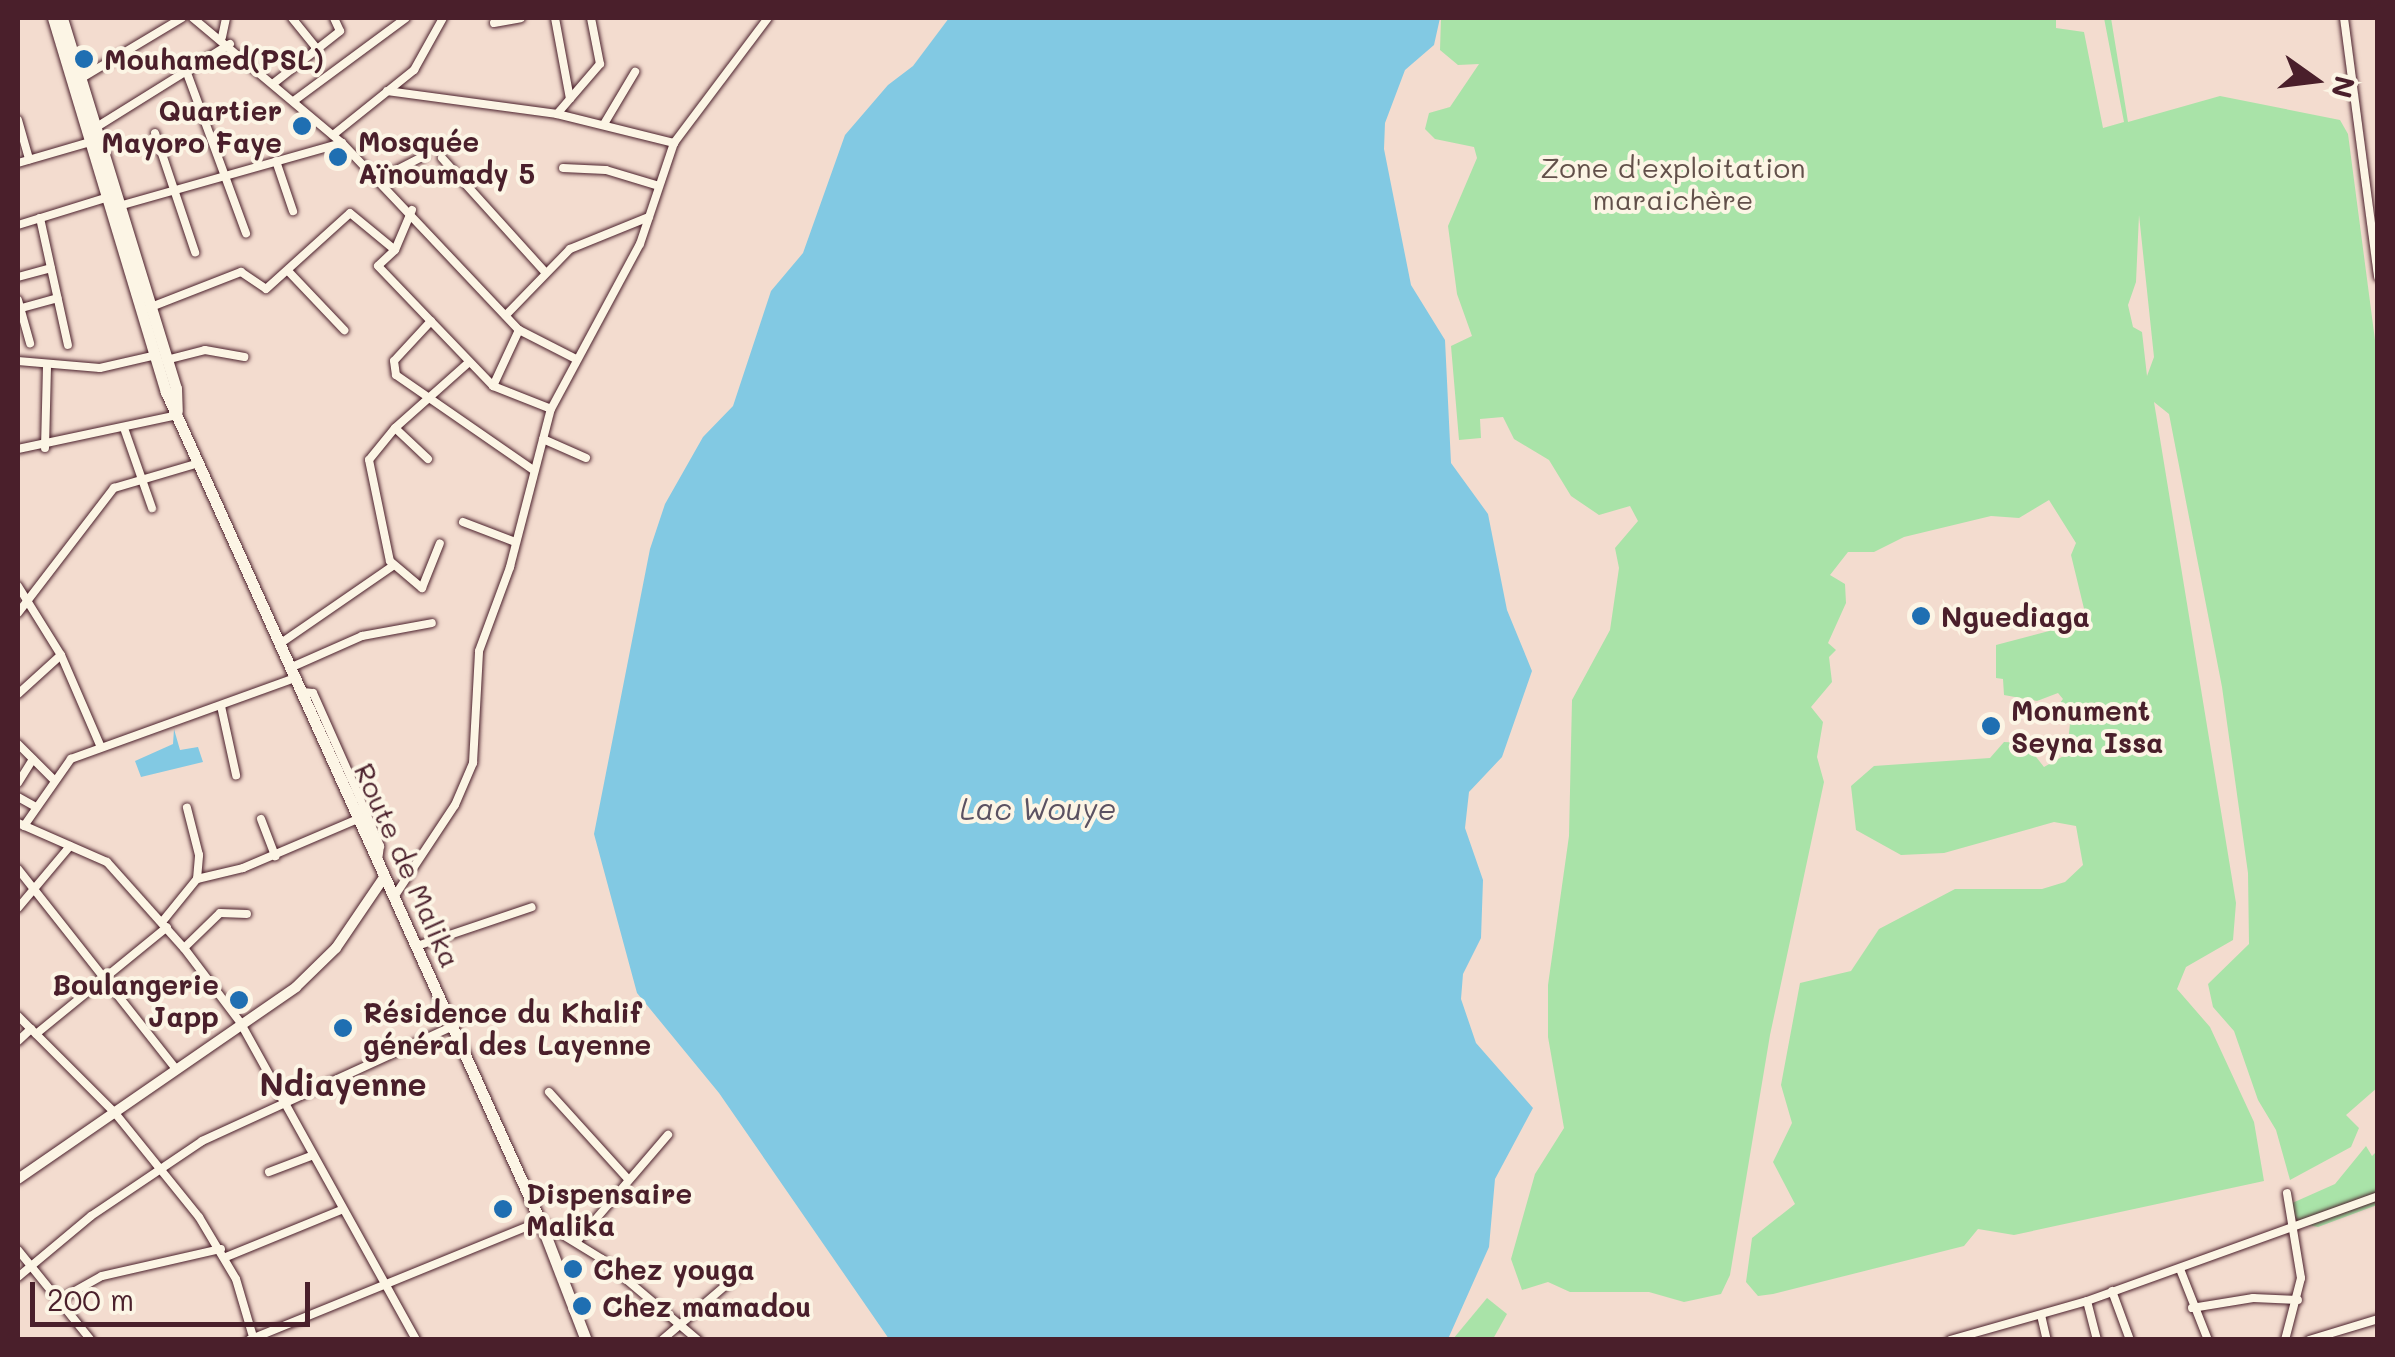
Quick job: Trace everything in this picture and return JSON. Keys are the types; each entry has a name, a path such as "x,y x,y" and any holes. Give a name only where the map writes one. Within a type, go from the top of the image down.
{"main road":[{"name":"Route de Malika","path":"53,18 152,356 540,1221 586,1340"},
{"name":"Route de Malika","path":"62,18 166,360 178,415"}],"street":[{"path":"80,80 182,18"},
{"path":"193,18 222,37 333,134 412,210 519,330 576,359"},
{"path":"222,37 226,18"},
{"path":"292,18 316,48"},
{"path":"296,100 406,18"},
{"path":"494,23 521,18"},
{"path":"555,18 570,99"},
{"path":"556,114 600,64 591,18"},
{"path":"394,897 455,804 473,763 480,651 551,409 650,217 674,142 768,18"},
{"path":"2344,18 2378,277"},
{"path":"274,83 340,31 338,19"},
{"path":"333,134 414,70 440,19"},
{"path":"95,128 230,44"},
{"path":"187,72 246,233"},
{"path":"604,124 635,72"},
{"path":"388,91 556,114 674,142"},
{"path":"18,120 29,159"},
{"path":"156,133 196,252"},
{"path":"18,163 88,143"},
{"path":"119,206 342,143"},
{"path":"380,179 424,156"},
{"path":"442,158 545,272"},
{"path":"276,161 293,210"},
{"path":"563,168 606,170 659,186"},
{"path":"18,225 105,198"},
{"path":"412,210 394,250 378,266 492,386 551,409"},
{"path":"148,308 241,272 261,290 290,273 350,213 394,250"},
{"path":"506,315 545,272 581,242 650,217"},
{"path":"40,218 68,345"},
{"path":"18,278 51,268"},
{"path":"290,273 344,330"},
{"path":"30,344 18,306 58,298"},
{"path":"431,321 393,368 533,470"},
{"path":"492,386 519,330"},
{"path":"166,360 205,350 244,356"},
{"path":"18,362 46,368 113,366 152,356"},
{"path":"440,543 422,588 394,565 382,544 369,460 395,428 470,362"},
{"path":"45,448 46,368"},
{"path":"18,449 45,448 178,415"},
{"path":"124,428 152,508"},
{"path":"395,428 428,460"},
{"path":"542,438 586,458"},
{"path":"18,614 114,488 200,463"},
{"path":"464,522 515,542"},
{"path":"281,644 394,565"},
{"path":"18,586 61,655 100,745"},
{"path":"416,1340 240,1022 184,948 116,868 21,824 63,764 100,745 220,706 362,636 432,623"},
{"path":"18,694 61,655"},
{"path":"303,692 313,693 357,792 380,846 378,861"},
{"path":"220,706 236,775"},
{"path":"18,744 53,779"},
{"path":"18,784 33,759"},
{"path":"18,797 36,807"},
{"path":"18,1041 105,977 165,925 197,879 199,854 188,808"},
{"path":"261,818 275,856"},
{"path":"197,879 275,856 360,818"},
{"path":"18,908 70,846"},
{"path":"18,869 175,1068"},
{"path":"18,1179 317,968 385,876"},
{"path":"416,946 532,907"},
{"path":"184,948 220,913 247,914"},
{"path":"18,1016 115,1113 160,1166 223,1253 252,1339 540,1221 577,1240 698,1340"},
{"path":"18,1277 160,1166 284,1103 453,1026"},
{"path":"549,1092 628,1179"},
{"path":"577,1240 668,1136"},
{"path":"269,1172 311,1156"},
{"path":"2285,1340 2298,1300 2300,1246 2287,1192"},
{"path":"1950,1340 2088,1301 2180,1269 2294,1222 2378,1196"},
{"path":"59,1300 102,1276 223,1253 341,1210"},
{"path":"18,1250 91,1340"},
{"path":"2180,1269 2192,1308 2208,1340"},
{"path":"662,1340 739,1274"},
{"path":"2112,1291 2130,1340"},
{"path":"2192,1308 2253,1298 2298,1300"},
{"path":"2088,1301 2097,1340"},
{"path":"2041,1315 2047,1340"},
{"path":"2309,1340 2337,1336 2378,1319"},
{"path":"1990,1329 1993,1340"}],"green space":[{"name":"Zone d'exploitation maraichère","path":"1441,18 2056,18 2056,28 2084,32 2103,128 2124,122 2104,18 2111,18 2128,122 2220,96 2340,120 2348,134 2378,363 2378,1087 2346,1115 2359,1128 2351,1147 2290,1180 2276,1130 2258,1100 2234,1031 2213,1007 2208,984 2249,944 2248,873 2222,687 2169,414 2154,402 2236,903 2233,940 2186,967 2177,989 2210,1027 2254,1122 2264,1181 2014,1235 1978,1229 1964,1246 1773,1294 1758,1296 1746,1282 1752,1238 1795,1204 1773,1162 1792,1123 1781,1085 1800,983 1851,971 1879,929 1955,889 2042,889 2065,882 2083,865 2076,826 2054,822 1944,853 1901,855 1856,830 1851,786 1874,766 1990,758 2004,742 2025,743 2044,767 2067,754 2070,723 2056,708 2063,699 2058,693 2037,701 2004,695 2003,679 1996,678 1996,645 2087,621 2071,555 2076,543 2049,500 2019,518 1991,516 1904,537 1874,552 1848,552 1830,575 1845,584 1846,603 1828,643 1836,650 1829,657 1832,682 1811,707 1823,722 1817,757 1824,782 1770,1035 1730,1275 1721,1294 1684,1302 1649,1292 1570,1292 1548,1282 1522,1290 1511,1259 1535,1174 1564,1128 1548,1037 1548,985 1569,836 1572,700 1610,630 1619,568 1615,548 1638,521 1630,506 1599,515 1571,496 1549,460 1514,439 1503,417 1480,419 1481,438 1459,440 1451,346 1472,336 1457,294 1448,226 1477,158 1474,147 1435,139 1425,129 1429,113 1450,107 1479,64 1458,65 1440,50","holes":["2139,215 2154,357 2147,376 2142,332 2133,327 2128,305 2136,282"]},
{"path":"2366,1146 2372,1156 2377,1151 2377,1205 2318,1227 2298,1223 2290,1204 2335,1184"},
{"path":"1487,1298 1507,1314 1493,1339 1453,1339"}],"water":[{"name":"Lac Wouye","path":"949,18 1440,18 1434,45 1405,70 1385,123 1384,149 1411,285 1445,340 1451,463 1488,514 1507,610 1532,671 1502,757 1469,792 1465,828 1483,880 1481,938 1463,974 1461,999 1476,1043 1533,1108 1495,1179 1489,1247 1448,1339 889,1339 719,1093 637,993 594,834 650,549 665,504 703,437 733,406 771,291 803,253 845,135 888,85 913,66"},
{"path":"174,729 180,750 198,747 203,762 141,777 135,761 173,744"}],"place":[{"name":"Mouhamed(PSL)","path":"84,59"},
{"name":"Quartier Mayoro Faye","path":"302,126"},
{"name":"Mosquée Aïnoumady 5","path":"338,157"},
{"name":"Nguediaga","path":"1921,616"},
{"name":"Monument Seyna Issa","path":"1991,726"},
{"name":"Boulangerie Japp","path":"239,1000"},
{"name":"Résidence du Khalif général des Layenne","path":"343,1028"},
{"name":"Dispensaire Malika","path":"503,1209"},
{"name":"Chez youga","path":"573,1269"},
{"name":"Chez mamadou","path":"582,1306"}],"district":[{"name":"Ndiayenne","path":"343,1083"}]}
